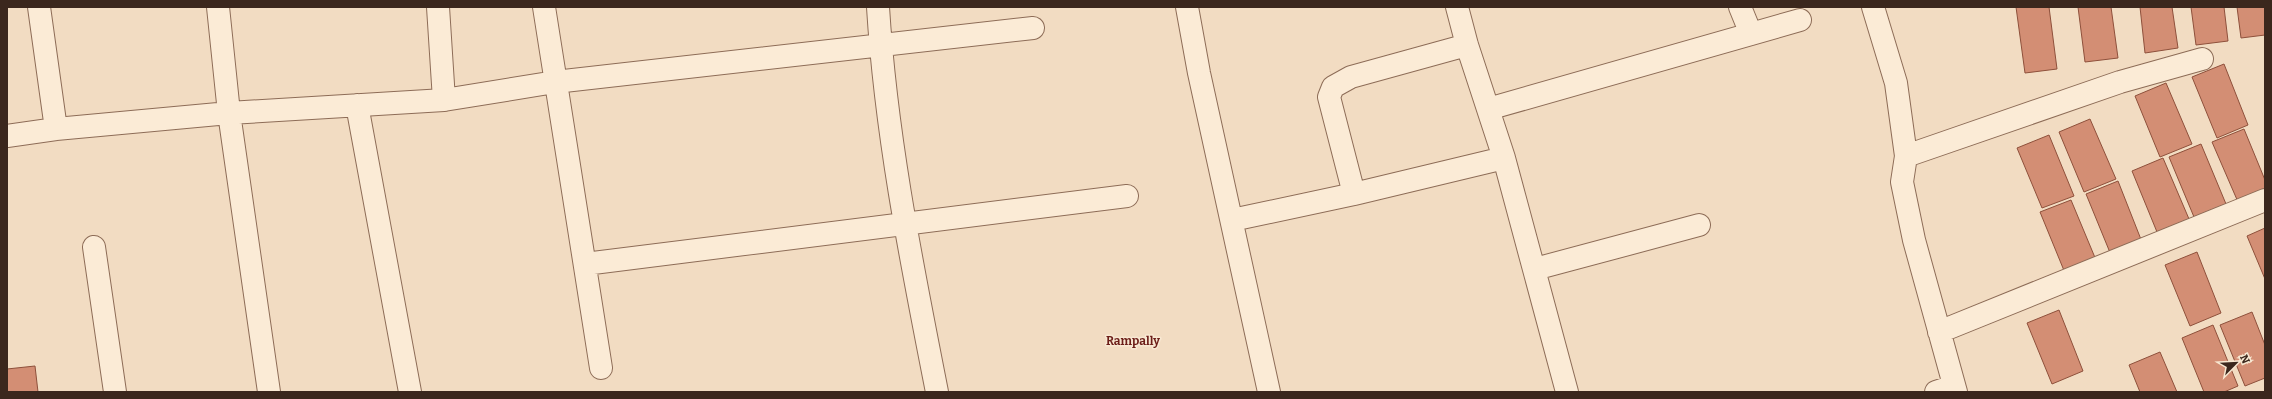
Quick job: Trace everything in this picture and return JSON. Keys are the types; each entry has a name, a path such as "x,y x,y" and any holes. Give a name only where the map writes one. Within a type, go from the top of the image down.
{"street":[{"path":"39,7 56,129"},
{"path":"218,7 229,113 269,392"},
{"path":"438,7 444,100"},
{"path":"544,7 600,368"},
{"path":"878,7 880,45 904,224 937,392"},
{"path":"1187,7 1199,73 1269,392"},
{"path":"1457,7 1467,45 1504,158 1567,392"},
{"path":"1740,7 1751,34"},
{"path":"1873,7 1896,83 1906,156 1902,182 1914,240 1939,332 1948,390"},
{"path":"1488,109 1800,20"},
{"path":"7,136 56,129 229,113 444,100 555,82 1032,28"},
{"path":"1354,194 1328,97 1333,87 1351,77 1467,45"},
{"path":"1906,156 2120,82 2202,59"},
{"path":"357,105 410,392"},
{"path":"1232,220 1354,194 1504,158"},
{"path":"585,264 1127,196"},
{"path":"1939,332 2265,200"},
{"path":"1535,269 1699,224"},
{"path":"94,247 115,392"}],"building":[{"path":"2016,7 2049,7 2057,69 2025,73"},
{"path":"2078,7 2111,7 2118,58 2085,62"},
{"path":"2140,7 2172,7 2178,48 2145,53"},
{"path":"2191,7 2224,7 2228,41 2196,45"},
{"path":"2237,7 2265,7 2265,35 2241,38"},
{"path":"2224,64 2248,125 2217,138 2192,77"},
{"path":"2166,83 2192,144 2160,157 2135,96"},
{"path":"2090,119 2116,179 2084,192 2059,132"},
{"path":"2244,129 2265,180 2265,191 2238,202 2212,142"},
{"path":"2049,135 2074,196 2042,208 2017,148"},
{"path":"2201,144 2226,204 2194,217 2169,157"},
{"path":"2163,158 2189,219 2157,232 2132,171"},
{"path":"2118,181 2142,242 2111,255 2086,194"},
{"path":"2071,200 2096,260 2065,273 2040,212"},
{"path":"2265,228 2265,279 2247,236"},
{"path":"2197,252 2221,313 2190,326 2165,265"},
{"path":"2059,310 2083,371 2052,384 2027,323"},
{"path":"2252,312 2265,345 2265,378 2245,386 2220,325"},
{"path":"2213,325 2238,386 2224,392 2204,392 2182,338"},
{"path":"2160,352 2177,392 2140,392 2129,365"},
{"path":"35,366 38,392 7,392 7,369"}],"district":[{"name":"Rampally","path":"1133,341"}]}
